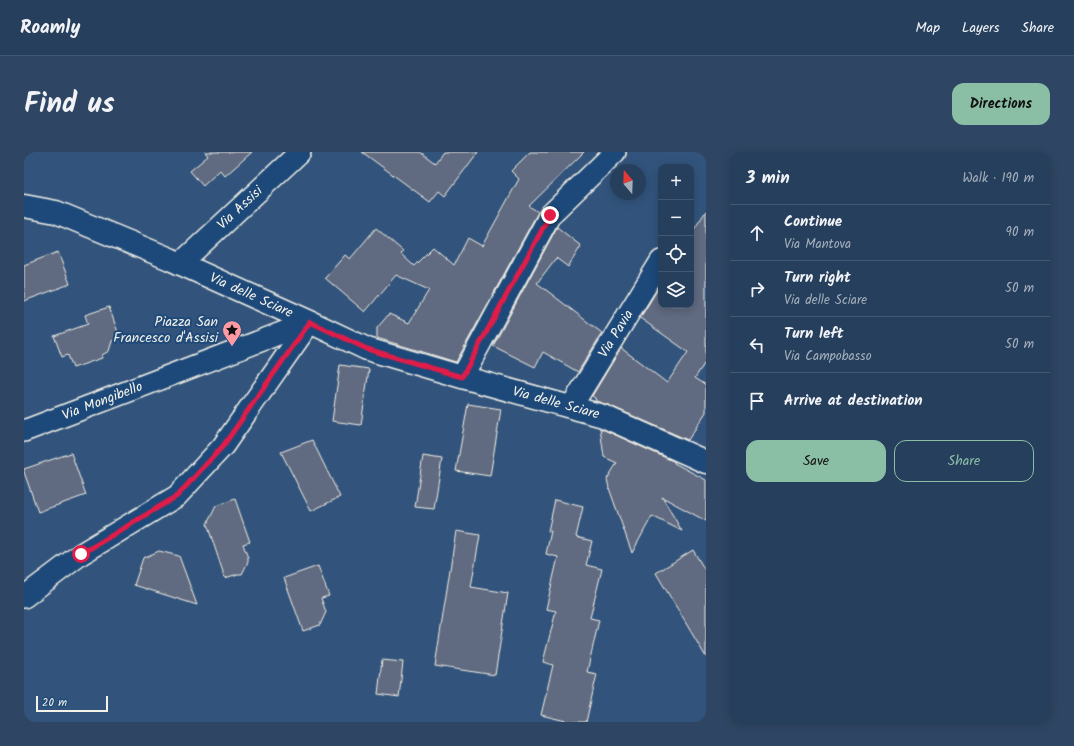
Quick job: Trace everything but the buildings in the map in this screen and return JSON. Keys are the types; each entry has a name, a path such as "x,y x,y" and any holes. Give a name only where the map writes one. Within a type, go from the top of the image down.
{"street":[{"name":"Via Assisi","path":"180,264 300,152"},
{"path":"462,377 550,215 615,152"},
{"name":"Via delle Sciare","path":"24,206 56,212 180,264 367,349 604,416 706,462"},
{"name":"Via Pavia","path":"571,407 658,265"},
{"path":"24,597 81,554 177,496 223,446 310,322"},
{"name":"Via Mongibello","path":"24,431 310,322"}],"place":[{"name":"Piazza San Francesco d'Assisi","path":"232,347"}],"route":[{"path":"81,554 177,496 223,446 310,322 367,349 462,377 550,215"}]}
